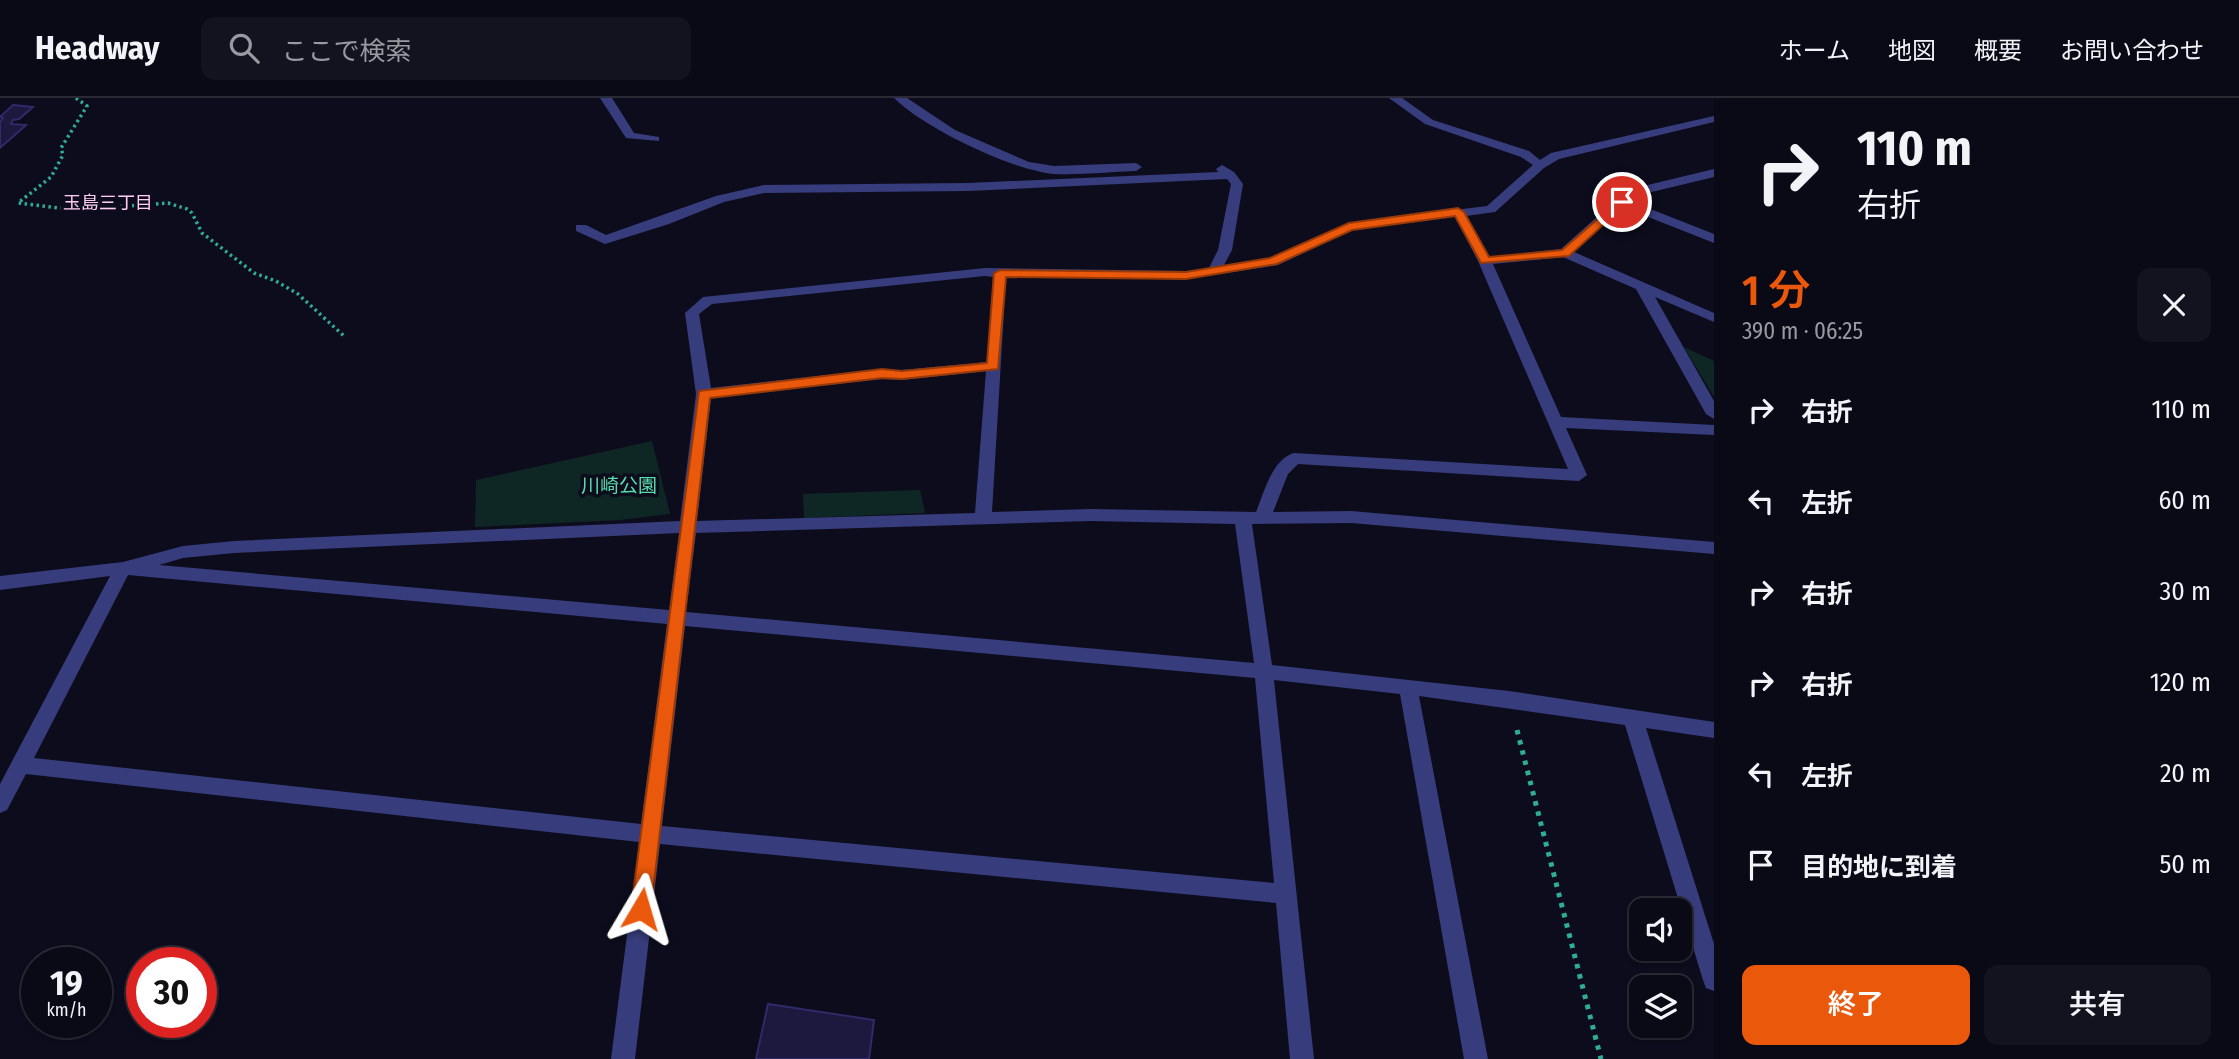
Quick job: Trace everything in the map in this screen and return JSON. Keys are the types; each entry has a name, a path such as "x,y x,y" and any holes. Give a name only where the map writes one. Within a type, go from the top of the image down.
{"street":[{"path":"606,98 630,136 655,139"},
{"path":"900,98 951,132 1026,164 1054,170 1206,165 1219,167 1230,174 1237,184 1225,250 1214,271"},
{"path":"1395,98 1429,122 1525,154 1540,165"},
{"path":"622,1059 677,617 685,527 704,394 692,313 708,300 985,272 1173,276 1273,262 1349,227 1491,209 1540,165 1555,156 1714,119"},
{"path":"1565,253 1631,193 1714,173"},
{"path":"580,228 605,240 720,199 764,189 968,187 1230,174"},
{"path":"1622,202 1714,239"},
{"path":"1302,1059 1264,671 1253,518 1281,472 1294,458 1579,475 1485,261 1458,212"},
{"path":"1485,261 1565,253 1714,318"},
{"path":"983,518 1000,273"},
{"path":"1642,287 1714,414"},
{"path":"704,394 882,374 902,375 993,366"},
{"path":"1556,422 1714,430"},
{"path":"0,583 123,568 183,552 234,547 685,527 1090,514 1253,518 1351,517 1714,548"},
{"path":"123,568 1264,671 1509,699 1714,730"},
{"path":"0,804 123,568"},
{"path":"1408,687 1476,1059"},
{"path":"1633,718 1714,980"},
{"path":"21,765 650,834 1285,894"}],"path":[{"path":"76,98 87,106 61,148 63,155 51,177 18,203 75,211 169,203 178,205 192,213 202,233 254,273 276,281 298,295 344,337"},
{"path":"1509,699 1601,1059"}],"green space":[{"path":"1684,347 1714,361 1714,397"},
{"name":"川崎公園","path":"652,441 670,514 620,520 475,527 476,480"},
{"path":"920,490 925,513 804,518 803,494"}],"building":[{"path":"13,105 33,107 19,119 13,120 11,124 26,125 0,148 0,122 3,118 0,117"},
{"path":"768,1004 874,1020 869,1059 756,1059"}],"district":[{"name":"玉島三丁目","path":"108,203"}],"route":[{"path":"641,909 677,617 685,527 704,394 882,374 902,375 993,366 1000,273 1186,275 1273,262 1287,253 1349,227 1458,212 1485,261 1565,253 1622,202"}]}
